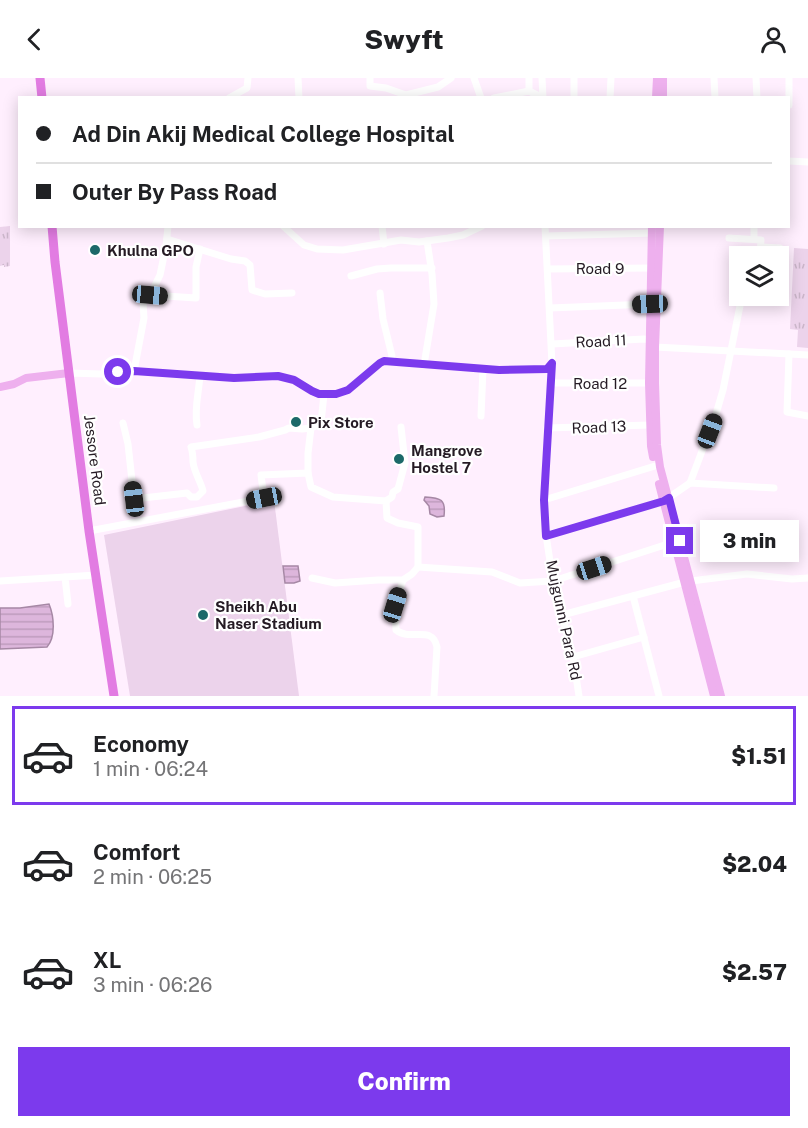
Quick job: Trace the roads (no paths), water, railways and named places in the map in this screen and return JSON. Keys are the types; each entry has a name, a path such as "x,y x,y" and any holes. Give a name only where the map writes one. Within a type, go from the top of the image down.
{"highway":[{"path":"40,78 42,96"},
{"name":"Jessore Road","path":"52,228 89,531 114,696"}],"main road":[{"path":"656,96 657,78"},
{"path":"663,78 663,96"},
{"path":"660,228 649,383 651,446 721,696"},
{"path":"652,230 650,304 657,445 675,542 688,581 714,696"},
{"path":"0,387 26,378 69,373"}],"street":[{"path":"233,96 247,88 248,78"},
{"path":"298,78 299,96"},
{"path":"370,78 370,86 386,88 406,96 438,87 451,78"},
{"path":"474,78 480,96"},
{"path":"529,78 529,91"},
{"path":"542,78 543,96"},
{"path":"574,78 574,96"},
{"path":"610,78 610,96"},
{"path":"714,78 715,96"},
{"path":"756,78 757,96"},
{"path":"789,78 789,96"},
{"path":"504,96 529,91 539,96"},
{"path":"790,161 808,162"},
{"path":"134,371 144,318 143,303 150,295 160,275 168,228"},
{"path":"285,228 304,245 317,249 344,250 401,240 428,241 463,235 476,228"},
{"path":"382,228 384,244"},
{"name":"Mujgunni Para Rd","path":"545,228 552,344 544,500 546,536 553,581 573,657 579,696"},
{"path":"754,228 754,239"},
{"path":"546,236 652,230"},
{"path":"729,238 761,240 760,246"},
{"path":"167,240 245,261 250,265 252,290 265,294 292,293"},
{"path":"424,364 434,304 428,241"},
{"path":"150,295 196,298 196,267 200,249"},
{"path":"351,276 392,268 432,268"},
{"name":"Road 9","path":"548,269 651,268"},
{"path":"380,293 391,361"},
{"path":"550,308 650,304"},
{"path":"546,536 666,499 690,483 723,390 740,306"},
{"name":"Road 11","path":"552,344 644,339 652,343 731,352 808,355"},
{"path":"789,354 788,412 808,416"},
{"path":"69,373 101,374 134,371 234,378 285,377 312,391 324,394 342,393 384,361 483,369 547,369 552,363"},
{"path":"481,416 483,369"},
{"path":"197,425 195,413 200,375"},
{"name":"Road 12","path":"551,383 649,383"},
{"path":"123,423 128,444 134,499 187,493 191,497 197,497 203,491 190,447 260,437 289,428 311,428 321,423 324,394"},
{"name":"Road 13","path":"547,428 650,425"},
{"path":"311,428 308,453 311,487 333,497 386,501 398,489 405,463 401,428"},
{"path":"544,500 655,466"},
{"path":"89,531 264,498 261,475 308,473"},
{"path":"690,483 774,488"},
{"path":"312,578 335,583 403,580 412,574 418,567 418,527 387,518 386,501"},
{"path":"418,567 492,572 520,583 553,581 675,542"},
{"path":"562,615 688,581 747,574 792,579 808,578"},
{"path":"0,581 96,575"},
{"path":"65,577 68,604"},
{"path":"403,580 395,605 396,630 406,635 427,634 436,641 434,696"},
{"path":"633,596 659,696"},
{"path":"573,657 644,637"}],"place":[{"name":"Khulna GPO","path":"95,250"},
{"name":"Pix Store","path":"296,422"},
{"name":"Mangrove Hostel 7","path":"399,459"},
{"name":"Sheikh Abu Naser Stadium","path":"203,615"}]}
